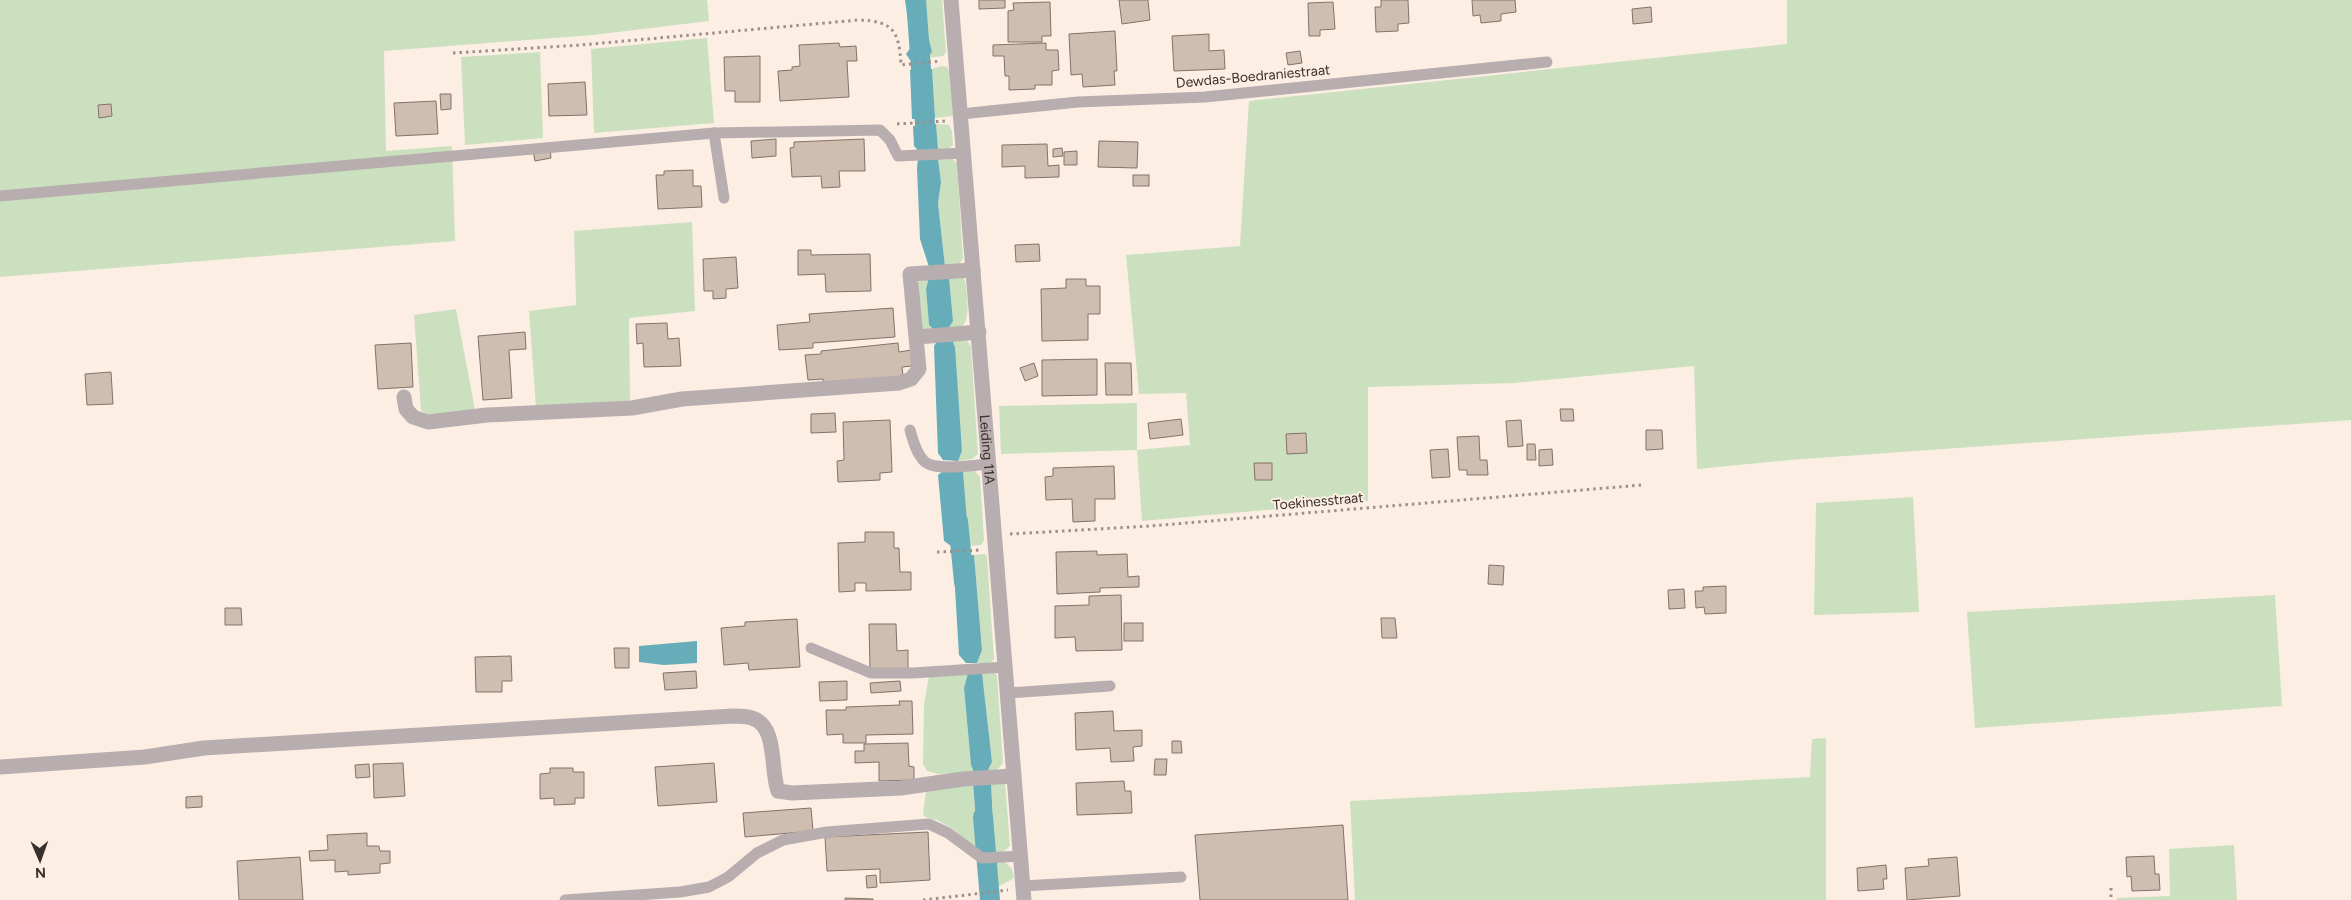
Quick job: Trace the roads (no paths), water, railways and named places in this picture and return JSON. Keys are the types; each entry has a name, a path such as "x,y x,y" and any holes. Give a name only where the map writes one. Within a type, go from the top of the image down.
{"street":[{"name":"Leiding 11A","path":"951,0 961,117 957,153 966,271 989,464 1008,693 1011,776 1024,893"},
{"path":"404,397 406,409 413,417 428,422 487,415 632,408 682,399 899,383 911,379 919,369 910,274 966,271"},
{"path":"917,337 973,332"},
{"path":"0,767 145,757 204,748 733,716 753,718 765,726 771,742 774,780 778,791 792,793 902,788 976,778 1011,776"}],"lane":[{"name":"Dewdas-Boedraniestraat","path":"961,117 1078,102 1205,97 1547,62"},
{"path":"0,196 714,134 880,130 890,140 898,156 957,153"},
{"path":"714,134 724,198"},
{"path":"910,430 915,447 925,462 936,467 989,464"},
{"path":"811,648 871,673 1006,667"},
{"path":"1008,693 1110,686"},
{"path":"565,900 680,892 709,887 728,877 757,853 782,840 827,832 929,824 948,833 982,858 1021,856"},
{"path":"1024,893 1181,877"}],"water":[{"path":"905,0 924,0 926,27 932,52 927,58 910,60 906,54 912,46"},
{"path":"932,69 935,118 912,119 910,70"},
{"path":"936,124 938,149 917,149 914,146 913,126"},
{"path":"918,159 938,159 941,182 938,203 945,267 929,267 920,239"},
{"path":"929,277 949,277 953,321 948,329 935,331 929,325 926,289"},
{"path":"938,340 952,340 955,347 962,451 958,461 943,460 938,453 934,346"},
{"path":"943,471 963,471 969,546 951,546 944,541 938,475"},
{"path":"974,555 982,650 977,663 966,663 959,655 953,556"},
{"path":"697,641 697,663 664,665 639,662 639,646"},
{"path":"968,673 982,673 992,762 987,772 974,772 971,765 964,688"},
{"path":"991,782 994,845 978,845 973,783"}],"waterway":[{"path":"916,0 927,151"},
{"path":"958,521 964,582"},
{"path":"983,817 990,900"}]}
